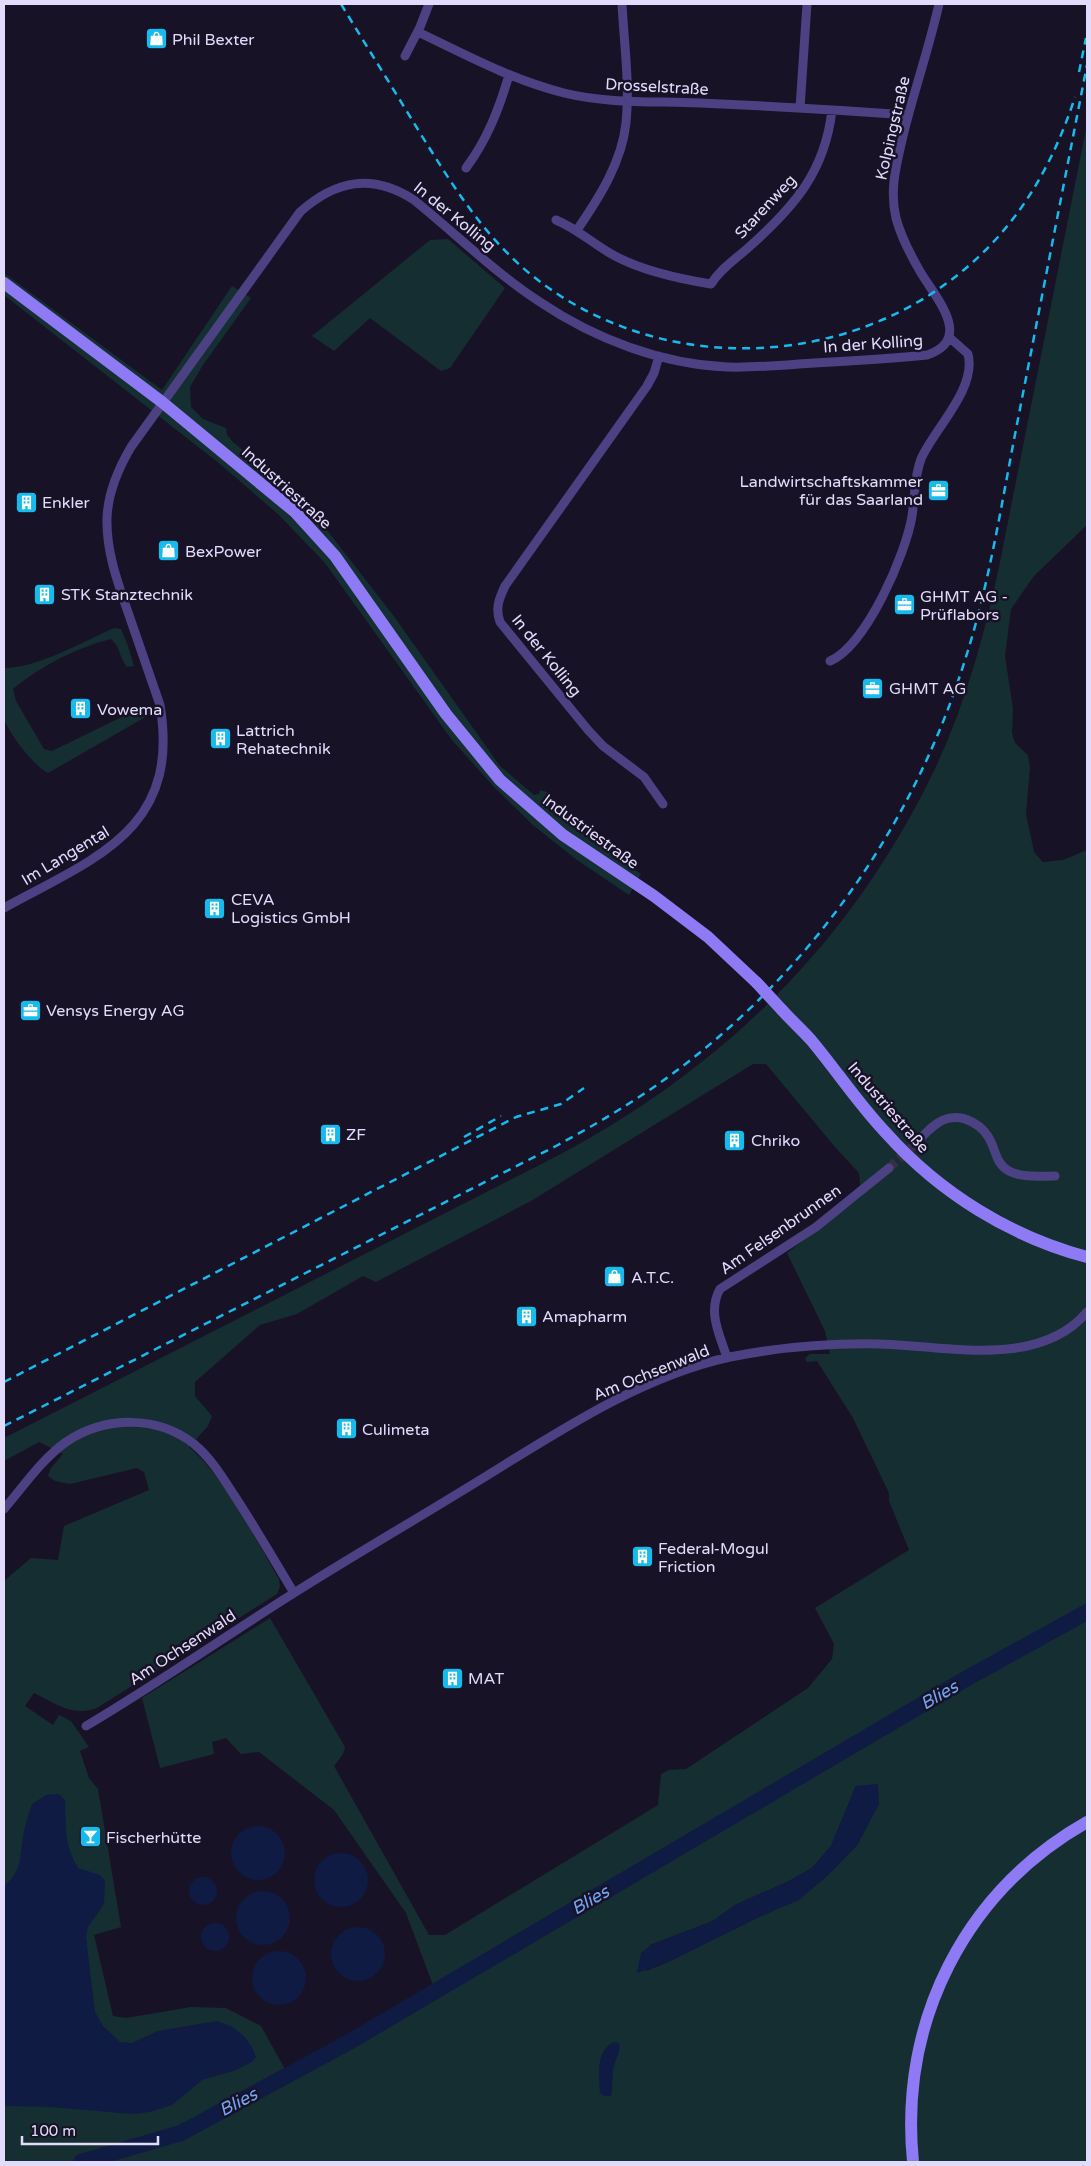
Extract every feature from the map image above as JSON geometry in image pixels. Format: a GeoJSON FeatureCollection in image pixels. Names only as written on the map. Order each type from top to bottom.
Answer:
{"type":"FeatureCollection","features":[{"type":"Feature","properties":{"kind":"street"},"geometry":{"type":"LineString","coordinates":[[405,56],[418,32],[429,4]]}},
{"type":"Feature","properties":{"kind":"street"},"geometry":{"type":"LineString","coordinates":[[556,220],[577,230],[604,189],[613,170],[626,124],[627,102],[622,4]]}},
{"type":"Feature","properties":{"kind":"street"},"geometry":{"type":"LineString","coordinates":[[800,108],[806,4]]}},
{"type":"Feature","properties":{"kind":"street","name":"Kolpingstraße"},"geometry":{"type":"LineString","coordinates":[[938,4],[908,115],[894,175],[893,190],[901,235],[921,274],[942,304],[950,329],[949,337]]}},
{"type":"Feature","properties":{"kind":"street","name":"Drosselstraße"},"geometry":{"type":"LineString","coordinates":[[418,32],[509,75],[566,93],[627,102],[800,108],[908,115]]}},
{"type":"Feature","properties":{"kind":"street"},"geometry":{"type":"LineString","coordinates":[[466,168],[475,156],[496,117],[509,75]]}},
{"type":"Feature","properties":{"kind":"street","name":"Starenweg"},"geometry":{"type":"LineString","coordinates":[[577,230],[602,249],[638,266],[711,284],[721,271],[769,228],[800,194],[820,161],[827,139],[832,110]]}},
{"type":"Feature","properties":{"kind":"street","name":"In der Kolling"},"geometry":{"type":"LineString","coordinates":[[162,402],[300,212],[326,192],[339,186],[353,183],[369,183],[398,190],[421,205],[539,302],[577,325],[628,347],[659,356],[691,363],[726,367],[766,367],[927,355],[942,349],[949,337]]}},
{"type":"Feature","properties":{"kind":"street","name":"Industriestraße"},"geometry":{"type":"LineString","coordinates":[[4,283],[162,402],[259,480],[295,512],[346,570],[446,714],[500,780],[563,835],[654,896],[708,937],[757,983],[810,1039],[887,1135],[916,1164],[966,1203],[1008,1228],[1045,1244],[1087,1257]]}},
{"type":"Feature","properties":{"kind":"street"},"geometry":{"type":"LineString","coordinates":[[830,661],[856,640],[898,565],[910,529],[920,462],[961,393],[966,381],[970,369],[968,354],[949,337]]}},
{"type":"Feature","properties":{"kind":"street","name":"In der Kolling"},"geometry":{"type":"LineString","coordinates":[[659,356],[654,373],[647,386],[505,586],[498,601],[497,613],[500,622],[588,730],[603,746],[644,777],[663,804]]}},
{"type":"Feature","properties":{"kind":"street","name":"Im Langental"},"geometry":{"type":"LineString","coordinates":[[4,908],[103,854],[132,827],[155,790],[164,748],[160,705],[115,573],[108,540],[107,517],[111,492],[118,470],[131,447],[162,402]]}},
{"type":"Feature","properties":{"kind":"street"},"geometry":{"type":"LineString","coordinates":[[916,1143],[938,1123],[947,1118],[963,1119],[976,1124],[984,1130],[1000,1164],[1009,1171],[1026,1176],[1055,1176]]}},
{"type":"Feature","properties":{"kind":"street","name":"Am Felsenbrunnen"},"geometry":{"type":"LineString","coordinates":[[727,1358],[713,1314],[715,1297],[720,1289],[816,1227],[890,1168]]}},
{"type":"Feature","properties":{"kind":"street","name":"Am Ochsenwald"},"geometry":{"type":"LineString","coordinates":[[86,1726],[294,1593],[606,1403],[678,1374],[727,1358],[793,1346],[880,1344],[960,1349],[1000,1349],[1032,1346],[1060,1336],[1087,1312]]}},
{"type":"Feature","properties":{"kind":"street"},"geometry":{"type":"LineString","coordinates":[[4,1509],[41,1466],[67,1442],[110,1424],[130,1421],[158,1426],[183,1437],[195,1445],[213,1464],[249,1518],[294,1593]]}},
{"type":"Feature","properties":{"kind":"street"},"geometry":{"type":"LineString","coordinates":[[913,2162],[910,2118],[915,2068],[924,2024],[944,1972],[967,1933],[998,1892],[1047,1847],[1087,1822]]}},
{"type":"Feature","properties":{"kind":"green space"},"geometry":{"type":"Polygon","coordinates":[[[1087,124],[1087,525],[1034,576],[1011,609],[1005,656],[1013,709],[1012,733],[1015,743],[1028,755],[1030,768],[1026,814],[1034,852],[1043,862],[1063,860],[1087,850],[1087,2162],[4,2162],[4,1581],[31,1558],[58,1560],[64,1526],[149,1490],[144,1472],[137,1468],[70,1484],[55,1481],[48,1476],[51,1468],[63,1454],[39,1442],[4,1461],[4,1438],[561,1154],[619,1120],[674,1083],[725,1043],[772,999],[816,952],[856,901],[893,846],[926,787],[950,734],[970,680],[999,567],[1087,124]],[[753,1064],[531,1201],[376,1282],[363,1276],[297,1314],[260,1325],[195,1382],[195,1396],[212,1416],[208,1426],[189,1447],[202,1459],[227,1491],[249,1527],[279,1579],[280,1587],[277,1594],[97,1708],[80,1711],[72,1710],[57,1705],[34,1693],[25,1706],[53,1725],[59,1715],[71,1721],[89,1747],[80,1751],[89,1778],[98,1789],[121,1927],[94,1935],[113,2016],[126,2018],[191,2007],[226,2008],[261,2026],[286,2071],[434,1988],[406,1913],[334,1810],[259,1752],[241,1754],[226,1738],[212,1742],[214,1754],[160,1768],[142,1698],[270,1618],[345,1747],[343,1754],[334,1766],[429,1935],[445,1935],[658,1805],[661,1774],[669,1770],[686,1769],[808,1688],[832,1659],[834,1644],[815,1608],[909,1550],[889,1501],[889,1493],[853,1418],[817,1361],[807,1362],[805,1358],[810,1354],[830,1354],[825,1331],[787,1253],[861,1197],[859,1173],[766,1064],[753,1064]],[[856,1786],[831,1846],[812,1868],[789,1881],[735,1905],[713,1921],[650,1945],[646,1971],[799,1899],[829,1874],[858,1844],[856,1786]]]}},
{"type":"Feature","properties":{"kind":"green space"},"geometry":{"type":"Polygon","coordinates":[[[448,239],[505,288],[450,368],[441,371],[370,318],[334,351],[312,336],[430,240],[448,239]]]}},
{"type":"Feature","properties":{"kind":"green space"},"geometry":{"type":"Polygon","coordinates":[[[4,273],[162,390],[232,286],[251,298],[203,365],[190,387],[191,407],[203,419],[226,428],[227,435],[233,442],[278,479],[316,516],[393,615],[500,766],[534,795],[539,794],[540,790],[547,792],[572,826],[641,874],[629,895],[577,860],[534,826],[494,787],[452,740],[325,563],[279,515],[220,464],[4,295],[4,273]]]}},
{"type":"Feature","properties":{"kind":"green space"},"geometry":{"type":"Polygon","coordinates":[[[114,628],[121,629],[134,666],[127,667],[117,645],[111,639],[84,647],[47,665],[13,689],[16,701],[44,749],[52,751],[136,710],[144,711],[149,715],[48,773],[36,764],[23,749],[11,733],[4,719],[2,701],[4,668],[31,664],[45,659],[114,628]]]}},
{"type":"Feature","properties":{"kind":"water"},"geometry":{"type":"Polygon","coordinates":[[[878,1784],[879,1804],[858,1844],[829,1874],[799,1900],[757,1918],[668,1962],[637,1973],[641,1953],[651,1945],[713,1921],[735,1905],[789,1881],[812,1868],[831,1846],[856,1786],[878,1784]]]}},
{"type":"Feature","properties":{"kind":"water"},"geometry":{"type":"Polygon","coordinates":[[[59,1794],[65,1800],[68,1843],[73,1860],[78,1868],[100,1875],[105,1881],[104,1904],[88,1927],[86,1937],[95,2012],[103,2026],[120,2042],[132,2043],[158,2031],[217,2021],[231,2026],[244,2036],[256,2057],[252,2062],[236,2070],[202,2080],[172,2105],[150,2112],[132,2114],[51,2107],[4,2106],[4,1886],[18,1868],[24,1831],[32,1804],[46,1795],[59,1794]]]}},
{"type":"Feature","properties":{"kind":"water"},"geometry":{"type":"Polygon","coordinates":[[[253,1826],[263,1826],[273,1830],[281,1838],[285,1853],[281,1868],[273,1876],[263,1880],[253,1880],[243,1876],[235,1868],[231,1858],[231,1848],[235,1838],[243,1830],[253,1826]]]}},
{"type":"Feature","properties":{"kind":"water"},"geometry":{"type":"Polygon","coordinates":[[[336,1853],[346,1853],[356,1857],[364,1865],[368,1880],[364,1895],[356,1903],[346,1907],[336,1907],[326,1903],[318,1895],[314,1885],[314,1875],[318,1865],[326,1857],[336,1853]]]}},
{"type":"Feature","properties":{"kind":"water"},"geometry":{"type":"Polygon","coordinates":[[[203,1877],[213,1881],[217,1891],[213,1901],[203,1905],[193,1901],[189,1891],[193,1881],[203,1877]]]}},
{"type":"Feature","properties":{"kind":"water"},"geometry":{"type":"Polygon","coordinates":[[[258,1891],[268,1891],[278,1895],[286,1903],[290,1918],[286,1933],[278,1941],[268,1945],[258,1945],[248,1941],[240,1933],[236,1923],[236,1913],[240,1903],[248,1895],[258,1891]]]}},
{"type":"Feature","properties":{"kind":"water"},"geometry":{"type":"Polygon","coordinates":[[[215,1923],[225,1927],[229,1937],[225,1947],[215,1951],[205,1947],[201,1937],[205,1927],[215,1923]]]}},
{"type":"Feature","properties":{"kind":"water"},"geometry":{"type":"Polygon","coordinates":[[[353,1927],[363,1927],[373,1931],[381,1939],[385,1954],[381,1969],[373,1977],[363,1981],[353,1981],[343,1977],[335,1969],[331,1959],[331,1949],[335,1939],[343,1931],[353,1927]]]}},
{"type":"Feature","properties":{"kind":"water"},"geometry":{"type":"Polygon","coordinates":[[[274,1951],[284,1951],[294,1955],[302,1963],[306,1978],[302,1993],[294,2001],[284,2005],[274,2005],[264,2001],[256,1993],[252,1983],[252,1973],[256,1963],[264,1955],[274,1951]]]}},
{"type":"Feature","properties":{"kind":"water"},"geometry":{"type":"Polygon","coordinates":[[[614,2042],[619,2043],[619,2047],[613,2071],[612,2093],[611,2096],[604,2096],[600,2093],[601,2058],[608,2046],[614,2042]]]}},
{"type":"Feature","properties":{"kind":"waterway","name":"Blies"},"geometry":{"type":"LineString","coordinates":[[81,2162],[181,2133],[349,2042],[969,1677],[1087,1612]]}},
{"type":"Feature","properties":{"kind":"tunnel"},"geometry":{"type":"LineString","coordinates":[[889,1168],[916,1143]]}},
{"type":"Feature","properties":{"kind":"railway"},"geometry":{"type":"LineString","coordinates":[[341,4],[456,189],[482,225],[512,258],[529,273],[584,309],[643,334],[706,346],[770,347],[833,337],[893,315],[948,282],[997,238],[1022,206],[1053,154],[1075,97]]}},
{"type":"Feature","properties":{"kind":"railway"},"geometry":{"type":"LineString","coordinates":[[1079,72],[1086,38]]}},
{"type":"Feature","properties":{"kind":"railway"},"geometry":{"type":"LineString","coordinates":[[4,1426],[556,1146],[630,1103],[708,1046],[757,1001],[803,952],[845,900],[882,844],[914,785],[942,724],[974,631],[995,541],[1087,65]]}},
{"type":"Feature","properties":{"kind":"railway"},"geometry":{"type":"LineString","coordinates":[[4,1382],[516,1117],[561,1104],[584,1088]]}},
{"type":"Feature","properties":{"kind":"railway"},"geometry":{"type":"LineString","coordinates":[[464,1137],[501,1116]]}},
{"type":"Feature","properties":{"kind":"place","name":"Phil Bexter"},"geometry":{"type":"Point","coordinates":[156,39]}},
{"type":"Feature","properties":{"kind":"place","name":"Landwirtschaftskammer für das Saarland"},"geometry":{"type":"Point","coordinates":[939,490]}},
{"type":"Feature","properties":{"kind":"place","name":"Enkler"},"geometry":{"type":"Point","coordinates":[26,502]}},
{"type":"Feature","properties":{"kind":"place","name":"BexPower"},"geometry":{"type":"Point","coordinates":[169,551]}},
{"type":"Feature","properties":{"kind":"place","name":"STK Stanztechnik"},"geometry":{"type":"Point","coordinates":[45,594]}},
{"type":"Feature","properties":{"kind":"place","name":"GHMT AG - Prüflabors"},"geometry":{"type":"Point","coordinates":[904,605]}},
{"type":"Feature","properties":{"kind":"place","name":"GHMT AG"},"geometry":{"type":"Point","coordinates":[873,688]}},
{"type":"Feature","properties":{"kind":"place","name":"Vowema"},"geometry":{"type":"Point","coordinates":[81,709]}},
{"type":"Feature","properties":{"kind":"place","name":"Lattrich Rehatechnik"},"geometry":{"type":"Point","coordinates":[220,739]}},
{"type":"Feature","properties":{"kind":"place","name":"CEVA Logistics GmbH"},"geometry":{"type":"Point","coordinates":[215,908]}},
{"type":"Feature","properties":{"kind":"place","name":"Vensys Energy AG"},"geometry":{"type":"Point","coordinates":[30,1010]}},
{"type":"Feature","properties":{"kind":"place","name":"ZF"},"geometry":{"type":"Point","coordinates":[330,1134]}},
{"type":"Feature","properties":{"kind":"place","name":"Chriko"},"geometry":{"type":"Point","coordinates":[735,1140]}},
{"type":"Feature","properties":{"kind":"place","name":"A.T.C."},"geometry":{"type":"Point","coordinates":[615,1277]}},
{"type":"Feature","properties":{"kind":"place","name":"Amapharm"},"geometry":{"type":"Point","coordinates":[526,1316]}},
{"type":"Feature","properties":{"kind":"place","name":"Culimeta"},"geometry":{"type":"Point","coordinates":[346,1429]}},
{"type":"Feature","properties":{"kind":"place","name":"Federal-Mogul Friction"},"geometry":{"type":"Point","coordinates":[642,1557]}},
{"type":"Feature","properties":{"kind":"place","name":"MAT"},"geometry":{"type":"Point","coordinates":[452,1678]}},
{"type":"Feature","properties":{"kind":"place","name":"Fischerhütte"},"geometry":{"type":"Point","coordinates":[90,1837]}}]}
